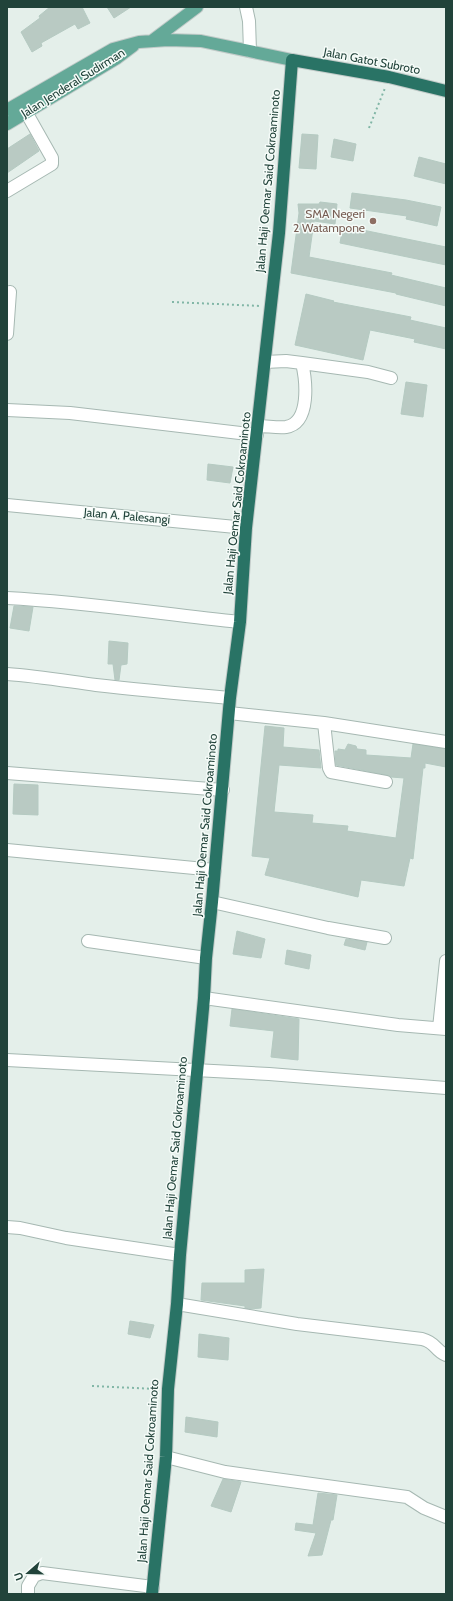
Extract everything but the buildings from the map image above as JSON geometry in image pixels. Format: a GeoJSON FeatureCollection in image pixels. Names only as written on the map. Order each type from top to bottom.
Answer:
{"type":"FeatureCollection","features":[{"type":"Feature","properties":{"kind":"highway","name":"Jalan Gatot Subroto"},"geometry":{"type":"LineString","coordinates":[[292,60],[389,77],[446,91]]}},
{"type":"Feature","properties":{"kind":"highway","name":"Jalan Haji Oemar Said Cokroaminoto"},"geometry":{"type":"LineString","coordinates":[[152,1591],[166,1457],[168,1390],[177,1304],[196,1071],[204,998],[206,958],[223,790],[230,698],[240,622],[246,528],[279,233],[292,60]]}},
{"type":"Feature","properties":{"kind":"main road"},"geometry":{"type":"LineString","coordinates":[[153,40],[197,7]]}},
{"type":"Feature","properties":{"kind":"main road"},"geometry":{"type":"LineString","coordinates":[[7,110],[113,49],[139,42],[153,40],[201,41],[292,60]]}},
{"type":"Feature","properties":{"kind":"main road","name":"Jalan Jenderal Sudirman"},"geometry":{"type":"LineString","coordinates":[[7,124],[118,58],[139,42]]}},
{"type":"Feature","properties":{"kind":"street"},"geometry":{"type":"LineString","coordinates":[[246,7],[249,21],[250,51]]}},
{"type":"Feature","properties":{"kind":"street"},"geometry":{"type":"LineString","coordinates":[[7,192],[52,164],[52,158],[26,112]]}},
{"type":"Feature","properties":{"kind":"street"},"geometry":{"type":"LineString","coordinates":[[7,334],[10,292]]}},
{"type":"Feature","properties":{"kind":"street"},"geometry":{"type":"LineString","coordinates":[[265,362],[286,361],[302,363],[368,372],[391,378]]}},
{"type":"Feature","properties":{"kind":"street"},"geometry":{"type":"LineString","coordinates":[[7,410],[70,413],[257,430],[287,427],[296,422],[304,409],[306,393],[302,363]]}},
{"type":"Feature","properties":{"kind":"street","name":"Jalan A. Palesangi"},"geometry":{"type":"LineString","coordinates":[[7,505],[246,528]]}},
{"type":"Feature","properties":{"kind":"street"},"geometry":{"type":"LineString","coordinates":[[7,598],[87,604],[240,622]]}},
{"type":"Feature","properties":{"kind":"street"},"geometry":{"type":"LineString","coordinates":[[7,674],[37,676],[94,685],[230,698]]}},
{"type":"Feature","properties":{"kind":"street"},"geometry":{"type":"LineString","coordinates":[[229,713],[324,723],[446,742]]}},
{"type":"Feature","properties":{"kind":"street"},"geometry":{"type":"LineString","coordinates":[[324,723],[329,768],[331,772],[386,782]]}},
{"type":"Feature","properties":{"kind":"street"},"geometry":{"type":"LineString","coordinates":[[7,773],[223,790]]}},
{"type":"Feature","properties":{"kind":"street"},"geometry":{"type":"LineString","coordinates":[[7,850],[86,856],[215,870]]}},
{"type":"Feature","properties":{"kind":"street"},"geometry":{"type":"LineString","coordinates":[[212,902],[328,928],[384,938]]}},
{"type":"Feature","properties":{"kind":"street"},"geometry":{"type":"LineString","coordinates":[[88,941],[206,958]]}},
{"type":"Feature","properties":{"kind":"street"},"geometry":{"type":"LineString","coordinates":[[204,998],[398,1025],[442,1029],[446,961]]}},
{"type":"Feature","properties":{"kind":"street"},"geometry":{"type":"LineString","coordinates":[[7,1060],[291,1076],[446,1088]]}},
{"type":"Feature","properties":{"kind":"street"},"geometry":{"type":"LineString","coordinates":[[7,1227],[20,1228],[66,1238],[180,1255]]}},
{"type":"Feature","properties":{"kind":"street"},"geometry":{"type":"LineString","coordinates":[[177,1304],[297,1324],[422,1339],[434,1343],[441,1353],[446,1355]]}},
{"type":"Feature","properties":{"kind":"street"},"geometry":{"type":"LineString","coordinates":[[166,1457],[225,1472],[407,1497],[424,1508],[446,1516]]}},
{"type":"Feature","properties":{"kind":"street"},"geometry":{"type":"LineString","coordinates":[[28,1594],[28,1586],[34,1576],[42,1573],[152,1591]]}},
{"type":"Feature","properties":{"kind":"path"},"geometry":{"type":"LineString","coordinates":[[369,128],[389,77]]}},
{"type":"Feature","properties":{"kind":"path"},"geometry":{"type":"LineString","coordinates":[[172,302],[272,306]]}},
{"type":"Feature","properties":{"kind":"path"},"geometry":{"type":"LineString","coordinates":[[92,1386],[168,1390]]}},
{"type":"Feature","properties":{"kind":"place","name":"SMA Negeri 2 Watampone"},"geometry":{"type":"Point","coordinates":[373,221]}}]}
